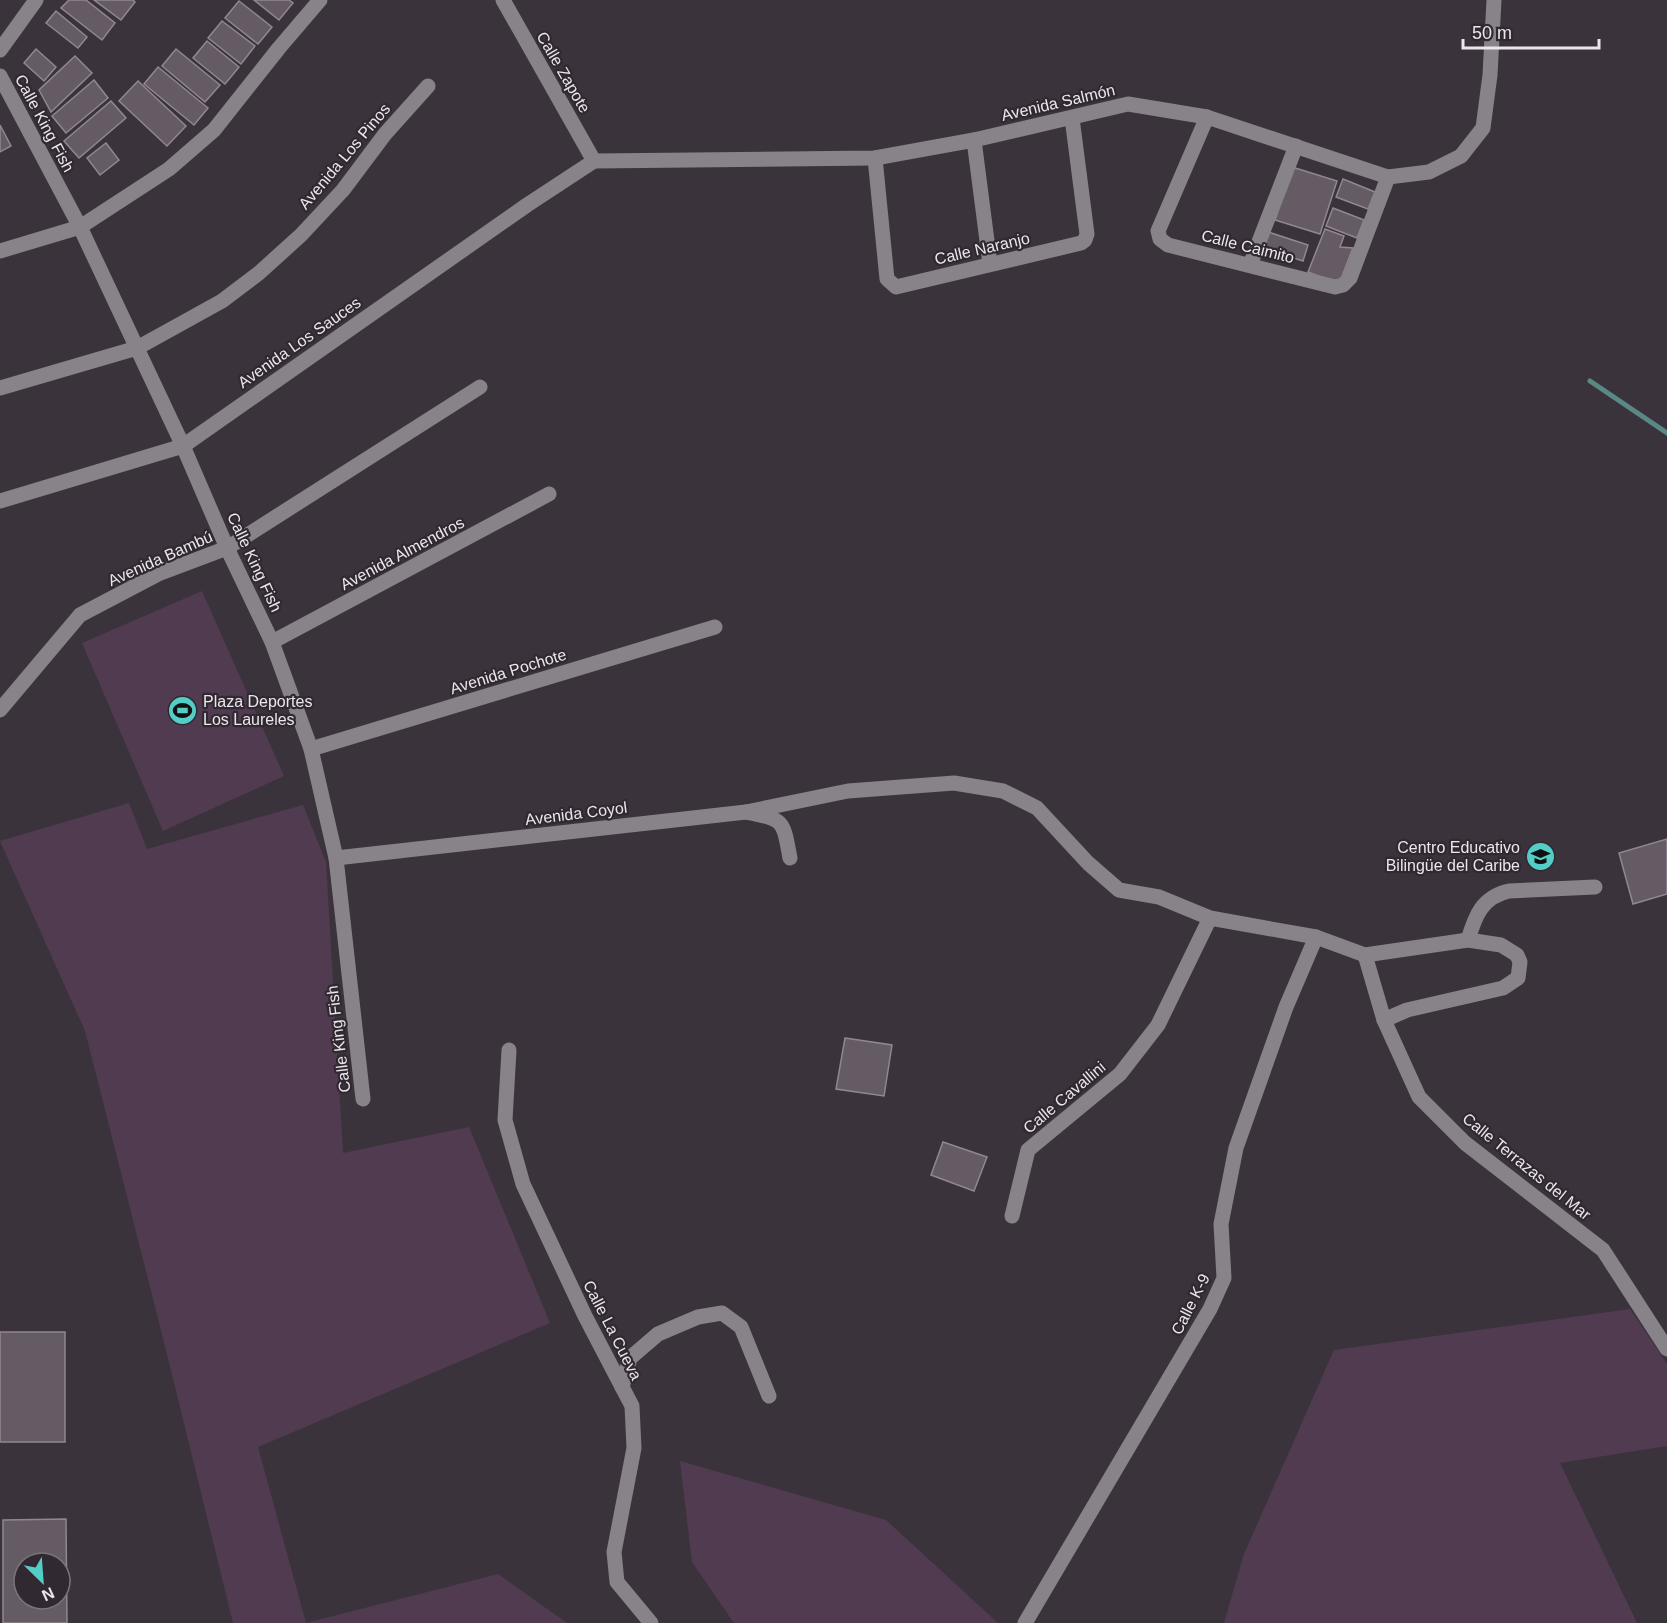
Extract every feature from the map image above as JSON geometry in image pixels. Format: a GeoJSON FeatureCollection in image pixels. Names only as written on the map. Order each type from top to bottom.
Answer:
{"type":"FeatureCollection","features":[{"type":"Feature","properties":{"kind":"street"},"geometry":{"type":"LineString","coordinates":[[0,50],[36,0]]}},
{"type":"Feature","properties":{"kind":"street"},"geometry":{"type":"LineString","coordinates":[[0,252],[80,227],[169,169],[214,130],[320,0]]}},
{"type":"Feature","properties":{"kind":"street","name":"Calle Zapote"},"geometry":{"type":"LineString","coordinates":[[503,0],[594,161]]}},
{"type":"Feature","properties":{"kind":"street","name":"Avenida Salmón"},"geometry":{"type":"LineString","coordinates":[[594,161],[875,158],[974,140],[1128,104],[1207,117],[1388,177],[1429,172],[1461,156],[1483,128],[1490,75],[1494,0]]}},
{"type":"Feature","properties":{"kind":"street","name":"Calle King Fish"},"geometry":{"type":"LineString","coordinates":[[0,76],[80,227],[183,446],[227,548],[272,642],[311,749],[336,858],[363,1099]]}},
{"type":"Feature","properties":{"kind":"street","name":"Avenida Los Pinos"},"geometry":{"type":"LineString","coordinates":[[0,388],[137,348],[222,301],[259,273],[301,235],[343,190],[385,134],[428,86]]}},
{"type":"Feature","properties":{"kind":"street","name":"Calle Caimito"},"geometry":{"type":"LineString","coordinates":[[1207,117],[1158,231],[1160,239],[1168,245],[1335,287],[1343,285],[1350,278],[1388,177]]}},
{"type":"Feature","properties":{"kind":"street","name":"Calle Naranjo"},"geometry":{"type":"LineString","coordinates":[[875,158],[887,279],[896,287],[1081,243],[1085,240],[1087,234],[1072,118]]}},
{"type":"Feature","properties":{"kind":"street"},"geometry":{"type":"LineString","coordinates":[[974,140],[990,264]]}},
{"type":"Feature","properties":{"kind":"street"},"geometry":{"type":"LineString","coordinates":[[1250,266],[1296,146]]}},
{"type":"Feature","properties":{"kind":"street","name":"Avenida Los Sauces"},"geometry":{"type":"LineString","coordinates":[[0,501],[183,446],[527,205],[594,161]]}},
{"type":"Feature","properties":{"kind":"street","name":"Avenida Bambú"},"geometry":{"type":"LineString","coordinates":[[0,710],[80,615],[158,574],[227,548],[480,387]]}},
{"type":"Feature","properties":{"kind":"street","name":"Avenida Almendros"},"geometry":{"type":"LineString","coordinates":[[272,642],[549,494]]}},
{"type":"Feature","properties":{"kind":"street","name":"Avenida Pochote"},"geometry":{"type":"LineString","coordinates":[[311,749],[715,627]]}},
{"type":"Feature","properties":{"kind":"street"},"geometry":{"type":"LineString","coordinates":[[746,812],[848,791],[883,788],[954,783],[1003,791],[1037,808],[1088,863],[1119,890],[1159,897],[1210,918],[1316,937],[1365,955],[1468,940],[1501,945],[1517,955],[1520,962],[1518,978],[1503,988],[1407,1010],[1384,1020]]}},
{"type":"Feature","properties":{"kind":"street","name":"Avenida Coyol"},"geometry":{"type":"LineString","coordinates":[[336,858],[746,812],[773,817],[784,827],[789,858]]}},
{"type":"Feature","properties":{"kind":"street"},"geometry":{"type":"LineString","coordinates":[[1468,940],[1480,908],[1497,893],[1594,887]]}},
{"type":"Feature","properties":{"kind":"street","name":"Calle Cavallini"},"geometry":{"type":"LineString","coordinates":[[1012,1216],[1028,1150],[1120,1074],[1158,1025],[1210,918]]}},
{"type":"Feature","properties":{"kind":"street","name":"Calle K-9"},"geometry":{"type":"LineString","coordinates":[[1025,1623],[1210,1309],[1224,1278],[1221,1224],[1236,1148],[1286,1007],[1316,937]]}},
{"type":"Feature","properties":{"kind":"street","name":"Calle Terrazas del Mar"},"geometry":{"type":"LineString","coordinates":[[1365,955],[1384,1020],[1419,1097],[1465,1143],[1603,1250],[1667,1349]]}},
{"type":"Feature","properties":{"kind":"street","name":"Calle La Cueva"},"geometry":{"type":"LineString","coordinates":[[509,1050],[505,1120],[523,1184],[585,1316],[632,1406],[634,1448],[614,1551],[617,1582],[651,1623]]}},
{"type":"Feature","properties":{"kind":"street"},"geometry":{"type":"LineString","coordinates":[[622,1387],[630,1358],[658,1334],[698,1317],[722,1313],[741,1327],[770,1396]]}},
{"type":"Feature","properties":{"kind":"shaded area","name":"Plaza Deportes Los Laureles"},"geometry":{"type":"Polygon","coordinates":[[[202,591],[284,776],[163,831],[82,643],[202,591]]]}},
{"type":"Feature","properties":{"kind":"shaded area"},"geometry":{"type":"Polygon","coordinates":[[[129,803],[147,849],[303,805],[326,862],[343,1153],[469,1127],[550,1323],[258,1447],[306,1623],[233,1623],[85,1031],[0,841],[129,803]]]}},
{"type":"Feature","properties":{"kind":"shaded area"},"geometry":{"type":"Polygon","coordinates":[[[1630,1309],[1667,1364],[1667,1446],[1560,1463],[1637,1623],[1224,1623],[1244,1554],[1334,1350],[1630,1309]]]}},
{"type":"Feature","properties":{"kind":"shaded area"},"geometry":{"type":"Polygon","coordinates":[[[680,1461],[886,1520],[998,1623],[734,1623],[692,1562],[680,1461]]]}},
{"type":"Feature","properties":{"kind":"shaded area"},"geometry":{"type":"Polygon","coordinates":[[[498,1574],[567,1623],[306,1623],[498,1574]]]}},
{"type":"Feature","properties":{"kind":"building"},"geometry":{"type":"Polygon","coordinates":[[[69,0],[86,0],[115,23],[102,40],[61,8],[69,0]]]}},
{"type":"Feature","properties":{"kind":"building"},"geometry":{"type":"Polygon","coordinates":[[[94,0],[133,0],[135,2],[121,20],[94,0]]]}},
{"type":"Feature","properties":{"kind":"building"},"geometry":{"type":"Polygon","coordinates":[[[254,0],[289,0],[293,3],[279,20],[254,0]]]}},
{"type":"Feature","properties":{"kind":"building"},"geometry":{"type":"Polygon","coordinates":[[[239,1],[272,27],[258,44],[225,18],[239,1]]]}},
{"type":"Feature","properties":{"kind":"building"},"geometry":{"type":"Polygon","coordinates":[[[56,11],[87,37],[78,48],[46,23],[56,11]]]}},
{"type":"Feature","properties":{"kind":"building"},"geometry":{"type":"Polygon","coordinates":[[[222,21],[255,46],[241,64],[208,38],[222,21]]]}},
{"type":"Feature","properties":{"kind":"building"},"geometry":{"type":"Polygon","coordinates":[[[207,41],[239,67],[225,84],[193,58],[207,41]]]}},
{"type":"Feature","properties":{"kind":"building"},"geometry":{"type":"Polygon","coordinates":[[[36,49],[56,67],[44,81],[24,63],[36,49]]]}},
{"type":"Feature","properties":{"kind":"building"},"geometry":{"type":"Polygon","coordinates":[[[176,49],[220,85],[205,102],[162,66],[176,49]]]}},
{"type":"Feature","properties":{"kind":"building"},"geometry":{"type":"Polygon","coordinates":[[[75,56],[92,73],[51,112],[39,90],[75,56]]]}},
{"type":"Feature","properties":{"kind":"building"},"geometry":{"type":"Polygon","coordinates":[[[158,67],[208,108],[194,125],[144,84],[158,67]]]}},
{"type":"Feature","properties":{"kind":"building"},"geometry":{"type":"Polygon","coordinates":[[[94,80],[108,98],[66,133],[52,116],[94,80]]]}},
{"type":"Feature","properties":{"kind":"building"},"geometry":{"type":"Polygon","coordinates":[[[138,81],[186,126],[167,146],[119,101],[138,81]]]}},
{"type":"Feature","properties":{"kind":"building"},"geometry":{"type":"Polygon","coordinates":[[[111,101],[126,118],[79,158],[64,141],[111,101]]]}},
{"type":"Feature","properties":{"kind":"building"},"geometry":{"type":"Polygon","coordinates":[[[0,125],[11,146],[0,152],[0,125]]]}},
{"type":"Feature","properties":{"kind":"building"},"geometry":{"type":"Polygon","coordinates":[[[106,143],[119,160],[100,175],[87,158],[106,143]]]}},
{"type":"Feature","properties":{"kind":"building"},"geometry":{"type":"Polygon","coordinates":[[[1292,167],[1337,181],[1320,234],[1275,220],[1292,167]]]}},
{"type":"Feature","properties":{"kind":"building"},"geometry":{"type":"Polygon","coordinates":[[[1343,179],[1375,192],[1368,209],[1336,197],[1343,179]]]}},
{"type":"Feature","properties":{"kind":"building"},"geometry":{"type":"Polygon","coordinates":[[[1333,208],[1364,220],[1357,238],[1326,226],[1333,208]]]}},
{"type":"Feature","properties":{"kind":"building"},"geometry":{"type":"Polygon","coordinates":[[[1325,229],[1344,236],[1340,247],[1353,248],[1339,284],[1308,272],[1325,229]]]}},
{"type":"Feature","properties":{"kind":"building"},"geometry":{"type":"Polygon","coordinates":[[[1268,232],[1308,245],[1303,261],[1263,248],[1268,232]]]}},
{"type":"Feature","properties":{"kind":"building"},"geometry":{"type":"Polygon","coordinates":[[[1667,839],[1667,894],[1633,904],[1619,853],[1667,839]]]}},
{"type":"Feature","properties":{"kind":"building"},"geometry":{"type":"Polygon","coordinates":[[[845,1038],[892,1045],[884,1096],[836,1089],[845,1038]]]}},
{"type":"Feature","properties":{"kind":"building"},"geometry":{"type":"Polygon","coordinates":[[[943,1142],[987,1157],[974,1191],[931,1175],[943,1142]]]}},
{"type":"Feature","properties":{"kind":"building"},"geometry":{"type":"Polygon","coordinates":[[[0,1332],[65,1332],[65,1442],[0,1442],[0,1332]]]}},
{"type":"Feature","properties":{"kind":"building"},"geometry":{"type":"Polygon","coordinates":[[[66,1519],[66,1551],[12,1551],[12,1611],[67,1611],[67,1623],[3,1623],[3,1520],[66,1519]]]}},
{"type":"Feature","properties":{"kind":"waterway"},"geometry":{"type":"LineString","coordinates":[[1590,381],[1667,433]]}},
{"type":"Feature","properties":{"kind":"place","name":"Plaza Deportes Los Laureles"},"geometry":{"type":"Point","coordinates":[182,710]}},
{"type":"Feature","properties":{"kind":"place","name":"Centro Educativo Bilingüe del Caribe"},"geometry":{"type":"Point","coordinates":[1541,856]}}]}
